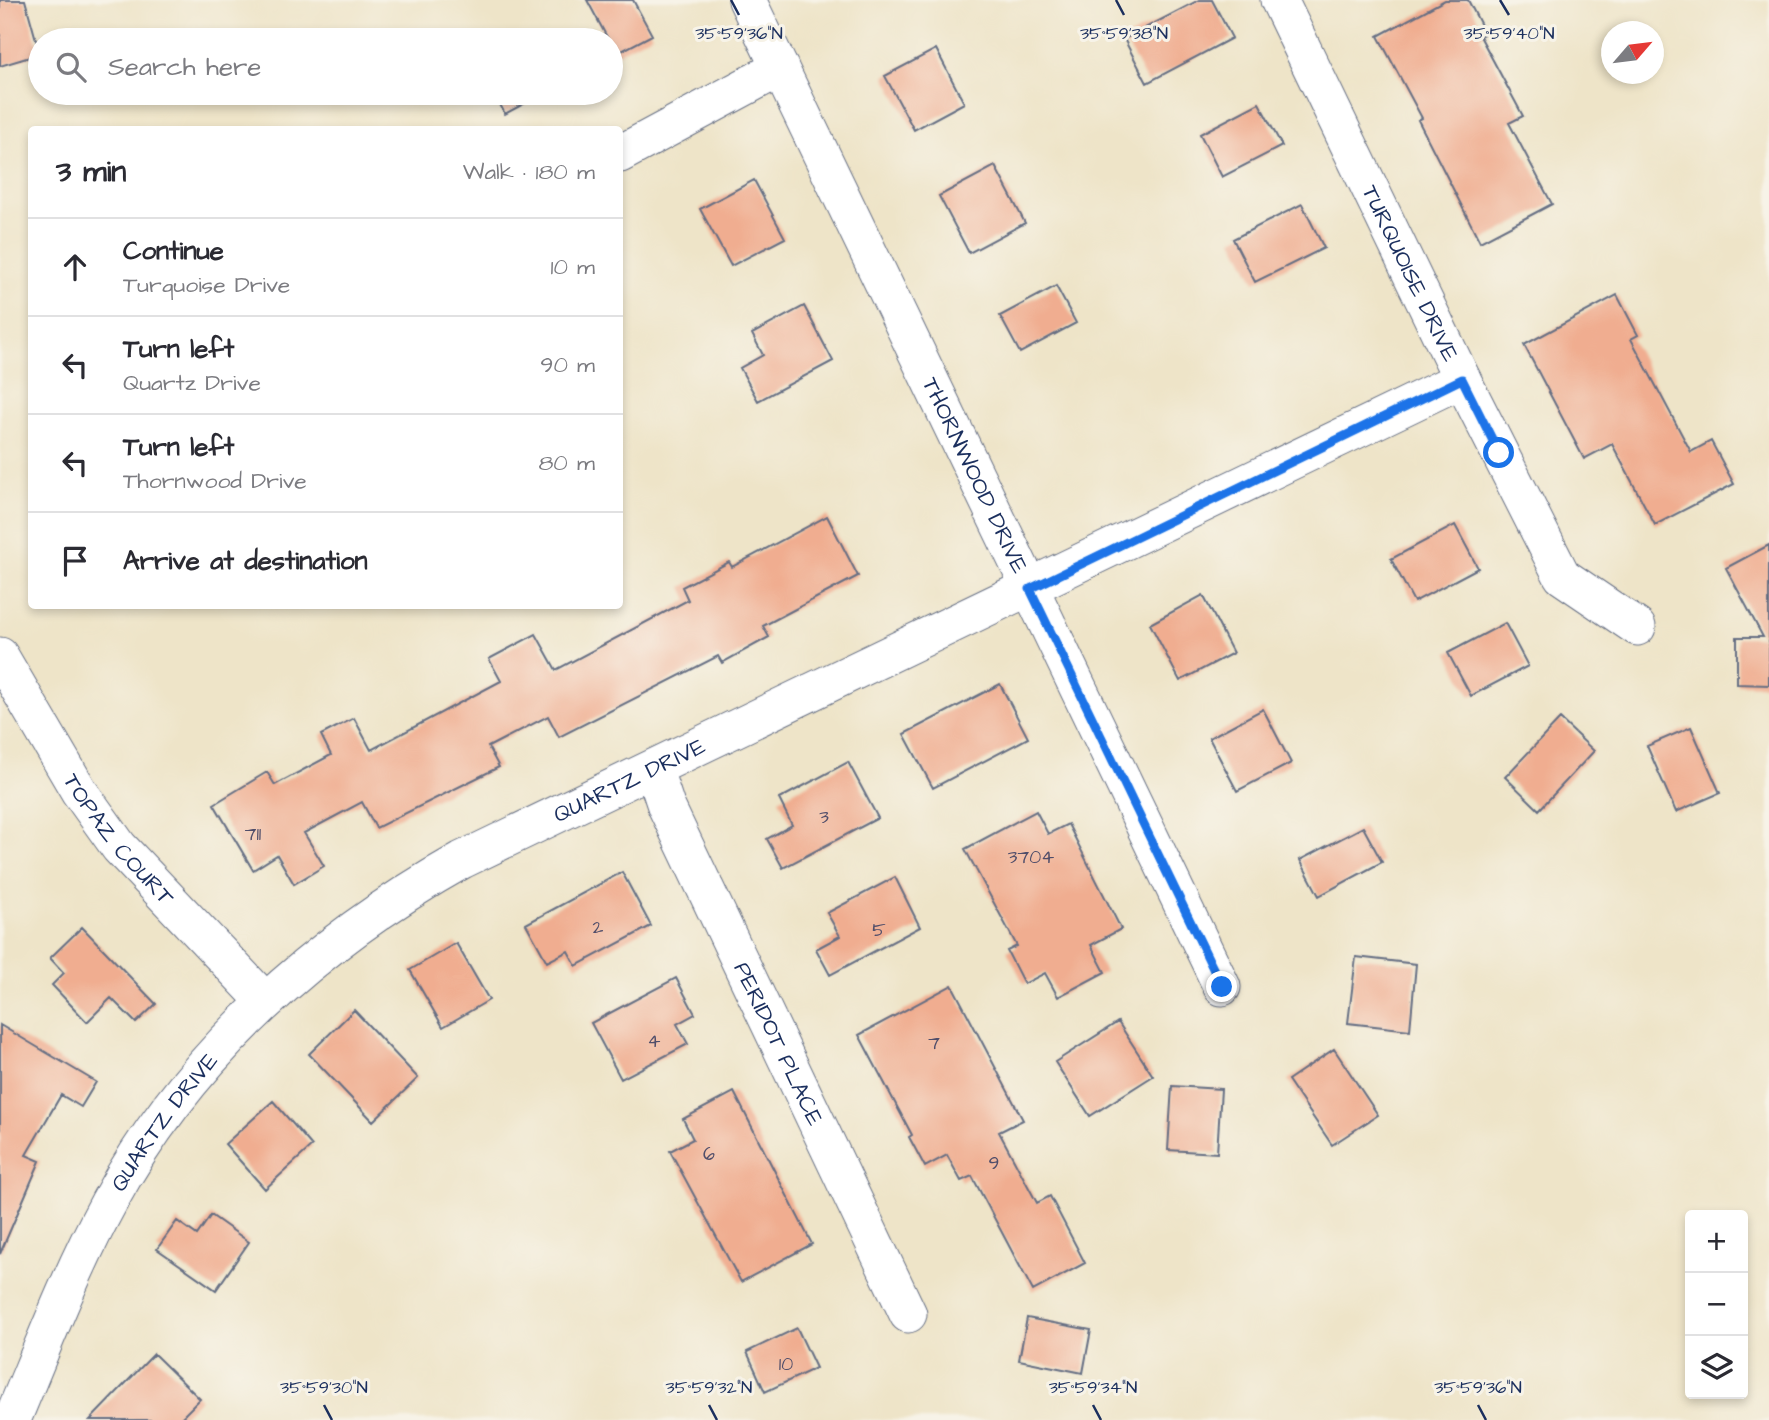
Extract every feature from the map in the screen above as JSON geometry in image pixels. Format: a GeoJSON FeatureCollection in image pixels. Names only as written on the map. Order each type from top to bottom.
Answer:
{"type":"FeatureCollection","features":[{"type":"Feature","properties":{"kind":"street","name":"THORNWOOD DRIVE"},"geometry":{"type":"LineString","coordinates":[[747,0],[1222,987]]}},
{"type":"Feature","properties":{"kind":"street","name":"TURQUOISE DRIVE"},"geometry":{"type":"LineString","coordinates":[[1279,0],[1462,379],[1562,576],[1637,627]]}},
{"type":"Feature","properties":{"kind":"street"},"geometry":{"type":"LineString","coordinates":[[623,152],[780,68]]}},
{"type":"Feature","properties":{"kind":"street","name":"QUARTZ DRIVE"},"geometry":{"type":"LineString","coordinates":[[12,1420],[83,1252],[116,1189],[173,1105],[265,1001],[325,949],[412,888],[462,860],[654,770],[1462,379]]}},
{"type":"Feature","properties":{"kind":"street","name":"TOPAZ COURT"},"geometry":{"type":"LineString","coordinates":[[0,656],[79,791],[119,847],[265,1001]]}},
{"type":"Feature","properties":{"kind":"street","name":"PERIDOT PLACE"},"geometry":{"type":"LineString","coordinates":[[654,770],[666,806],[908,1314]]}},
{"type":"Feature","properties":{"kind":"building"},"geometry":{"type":"Polygon","coordinates":[[[0,0],[25,0],[33,28],[28,28],[28,58],[0,66],[0,0]]]}},
{"type":"Feature","properties":{"kind":"building"},"geometry":{"type":"Polygon","coordinates":[[[587,0],[633,0],[652,35],[623,50],[623,28],[602,28],[587,0]]]}},
{"type":"Feature","properties":{"kind":"building"},"geometry":{"type":"Polygon","coordinates":[[[1199,0],[1212,0],[1232,38],[1147,83],[1124,39],[1199,0]]]}},
{"type":"Feature","properties":{"kind":"building"},"geometry":{"type":"Polygon","coordinates":[[[1445,0],[1468,0],[1485,33],[1480,36],[1523,116],[1509,123],[1552,204],[1480,242],[1418,120],[1422,118],[1378,36],[1445,0]]]}},
{"type":"Feature","properties":{"kind":"building"},"geometry":{"type":"Polygon","coordinates":[[[936,49],[964,103],[914,130],[885,76],[936,49]]]}},
{"type":"Feature","properties":{"kind":"building"},"geometry":{"type":"Polygon","coordinates":[[[1259,103],[1282,146],[1222,177],[1200,134],[1259,103]]]}},
{"type":"Feature","properties":{"kind":"building"},"geometry":{"type":"Polygon","coordinates":[[[500,105],[522,105],[505,114],[500,105]]]}},
{"type":"Feature","properties":{"kind":"building"},"geometry":{"type":"Polygon","coordinates":[[[995,166],[1025,223],[969,253],[939,196],[995,166]]]}},
{"type":"Feature","properties":{"kind":"building"},"geometry":{"type":"Polygon","coordinates":[[[754,180],[785,238],[731,266],[700,209],[754,180]]]}},
{"type":"Feature","properties":{"kind":"building"},"geometry":{"type":"Polygon","coordinates":[[[1302,204],[1324,248],[1255,282],[1233,239],[1302,204]]]}},
{"type":"Feature","properties":{"kind":"building"},"geometry":{"type":"Polygon","coordinates":[[[1056,286],[1076,323],[1020,353],[1000,316],[1056,286]]]}},
{"type":"Feature","properties":{"kind":"building"},"geometry":{"type":"Polygon","coordinates":[[[1617,295],[1638,335],[1631,339],[1691,452],[1711,441],[1734,484],[1655,525],[1612,444],[1584,459],[1524,345],[1617,295]]]}},
{"type":"Feature","properties":{"kind":"building"},"geometry":{"type":"Polygon","coordinates":[[[804,306],[833,361],[758,401],[740,368],[763,355],[752,334],[804,306]]]}},
{"type":"Feature","properties":{"kind":"building"},"geometry":{"type":"Polygon","coordinates":[[[827,516],[858,576],[763,626],[769,637],[722,663],[718,656],[559,737],[548,716],[488,747],[499,767],[376,828],[362,802],[304,833],[324,866],[294,884],[277,855],[253,870],[214,804],[267,772],[275,785],[331,755],[321,735],[354,718],[371,750],[501,681],[489,659],[536,634],[556,670],[688,600],[682,587],[729,562],[732,567],[827,516]]]}},
{"type":"Feature","properties":{"kind":"building"},"geometry":{"type":"Polygon","coordinates":[[[1455,525],[1478,568],[1414,602],[1391,559],[1455,525]]]}},
{"type":"Feature","properties":{"kind":"building"},"geometry":{"type":"Polygon","coordinates":[[[1769,545],[1769,685],[1737,684],[1737,637],[1763,637],[1726,568],[1769,545]]]}},
{"type":"Feature","properties":{"kind":"building"},"geometry":{"type":"Polygon","coordinates":[[[1203,595],[1233,653],[1180,681],[1150,624],[1203,595]]]}},
{"type":"Feature","properties":{"kind":"building"},"geometry":{"type":"Polygon","coordinates":[[[1505,623],[1528,666],[1471,696],[1448,653],[1505,623]]]}},
{"type":"Feature","properties":{"kind":"building"},"geometry":{"type":"Polygon","coordinates":[[[1000,684],[1028,738],[933,788],[904,734],[1000,684]]]}},
{"type":"Feature","properties":{"kind":"building"},"geometry":{"type":"Polygon","coordinates":[[[1263,709],[1291,763],[1237,791],[1209,738],[1263,709]]]}},
{"type":"Feature","properties":{"kind":"building"},"geometry":{"type":"Polygon","coordinates":[[[1560,719],[1594,751],[1539,810],[1505,777],[1560,719]]]}},
{"type":"Feature","properties":{"kind":"building"},"geometry":{"type":"Polygon","coordinates":[[[1691,727],[1720,793],[1676,812],[1647,746],[1691,727]]]}},
{"type":"Feature","properties":{"kind":"building"},"geometry":{"type":"Polygon","coordinates":[[[848,762],[878,818],[783,868],[767,839],[792,825],[779,799],[848,762]]]}},
{"type":"Feature","properties":{"kind":"building"},"geometry":{"type":"Polygon","coordinates":[[[1036,811],[1048,834],[1068,824],[1121,929],[1091,945],[1105,972],[1058,997],[1045,973],[1024,984],[1007,951],[1017,946],[965,849],[1036,811]]]}},
{"type":"Feature","properties":{"kind":"building"},"geometry":{"type":"Polygon","coordinates":[[[1363,827],[1382,862],[1319,896],[1300,860],[1363,827]]]}},
{"type":"Feature","properties":{"kind":"building"},"geometry":{"type":"Polygon","coordinates":[[[622,872],[651,926],[576,966],[568,951],[547,962],[526,924],[622,872]]]}},
{"type":"Feature","properties":{"kind":"building"},"geometry":{"type":"Polygon","coordinates":[[[895,877],[920,927],[830,975],[816,949],[840,936],[827,913],[895,877]]]}},
{"type":"Feature","properties":{"kind":"building"},"geometry":{"type":"Polygon","coordinates":[[[82,927],[156,1004],[136,1023],[111,998],[87,1022],[52,985],[64,973],[50,958],[82,927]]]}},
{"type":"Feature","properties":{"kind":"building"},"geometry":{"type":"Polygon","coordinates":[[[456,943],[489,1000],[443,1027],[410,970],[456,943]]]}},
{"type":"Feature","properties":{"kind":"building"},"geometry":{"type":"Polygon","coordinates":[[[1356,957],[1416,964],[1410,1030],[1348,1023],[1356,957]]]}},
{"type":"Feature","properties":{"kind":"building"},"geometry":{"type":"Polygon","coordinates":[[[676,978],[695,1014],[677,1024],[688,1044],[621,1079],[591,1023],[676,978]]]}},
{"type":"Feature","properties":{"kind":"building"},"geometry":{"type":"Polygon","coordinates":[[[952,985],[1023,1120],[999,1132],[1037,1203],[1050,1196],[1085,1263],[1033,1291],[972,1176],[961,1181],[947,1155],[925,1167],[909,1137],[912,1135],[859,1035],[952,985]]]}},
{"type":"Feature","properties":{"kind":"building"},"geometry":{"type":"Polygon","coordinates":[[[354,1010],[418,1078],[373,1121],[309,1054],[354,1010]]]}},
{"type":"Feature","properties":{"kind":"building"},"geometry":{"type":"Polygon","coordinates":[[[1118,1022],[1153,1076],[1090,1116],[1055,1062],[1118,1022]]]}},
{"type":"Feature","properties":{"kind":"building"},"geometry":{"type":"Polygon","coordinates":[[[0,1025],[96,1082],[81,1107],[61,1095],[26,1155],[40,1161],[0,1254],[0,1025]]]}},
{"type":"Feature","properties":{"kind":"building"},"geometry":{"type":"Polygon","coordinates":[[[1334,1049],[1378,1115],[1332,1145],[1288,1080],[1334,1049]]]}},
{"type":"Feature","properties":{"kind":"building"},"geometry":{"type":"Polygon","coordinates":[[[1172,1086],[1221,1089],[1217,1153],[1168,1150],[1172,1086]]]}},
{"type":"Feature","properties":{"kind":"building"},"geometry":{"type":"Polygon","coordinates":[[[734,1092],[812,1244],[741,1282],[670,1151],[693,1139],[683,1119],[734,1092]]]}},
{"type":"Feature","properties":{"kind":"building"},"geometry":{"type":"Polygon","coordinates":[[[273,1101],[312,1146],[265,1189],[225,1144],[273,1101]]]}},
{"type":"Feature","properties":{"kind":"building"},"geometry":{"type":"Polygon","coordinates":[[[211,1215],[249,1242],[216,1290],[157,1249],[177,1221],[197,1235],[211,1215]]]}},
{"type":"Feature","properties":{"kind":"building"},"geometry":{"type":"Polygon","coordinates":[[[1027,1318],[1091,1330],[1083,1373],[1019,1360],[1027,1318]]]}},
{"type":"Feature","properties":{"kind":"building"},"geometry":{"type":"Polygon","coordinates":[[[797,1328],[816,1368],[765,1392],[747,1352],[797,1328]]]}},
{"type":"Feature","properties":{"kind":"building"},"geometry":{"type":"Polygon","coordinates":[[[154,1354],[200,1399],[179,1420],[90,1420],[154,1354]]]}},
{"type":"Feature","properties":{"kind":"route"},"geometry":{"type":"LineString","coordinates":[[1222,987],[1030,589],[1462,379],[1499,453]]}}]}
